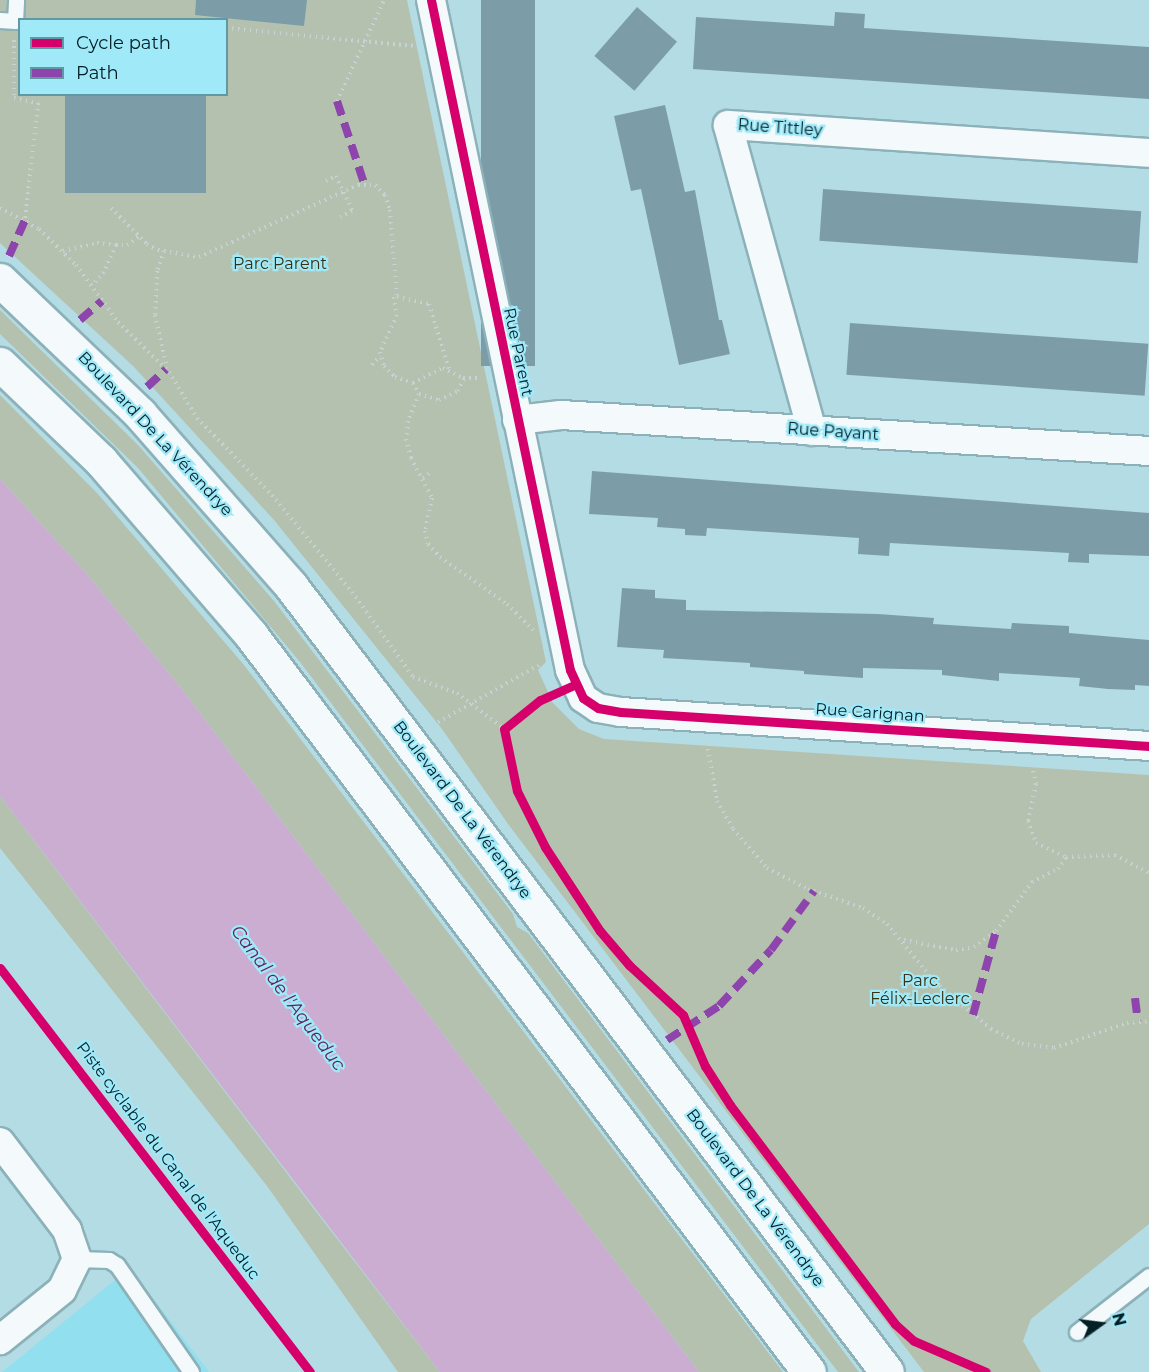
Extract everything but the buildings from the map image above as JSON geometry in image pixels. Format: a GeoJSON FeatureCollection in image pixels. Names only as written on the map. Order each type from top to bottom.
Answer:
{"type":"FeatureCollection","features":[{"type":"Feature","properties":{"kind":"main road","name":"Boulevard De La Vérendrye"},"geometry":{"type":"LineString","coordinates":[[0,280],[140,414],[291,586],[887,1372]]}},
{"type":"Feature","properties":{"kind":"main road"},"geometry":{"type":"LineString","coordinates":[[0,364],[101,461],[251,635],[809,1372]]}},
{"type":"Feature","properties":{"kind":"street","name":"Rue Parent"},"geometry":{"type":"LineString","coordinates":[[431,0],[572,679],[590,704]]}},
{"type":"Feature","properties":{"kind":"street","name":"Rue Tittley"},"geometry":{"type":"LineString","coordinates":[[812,431],[728,125],[1149,153]]}},
{"type":"Feature","properties":{"kind":"street","name":"Rue Payant"},"geometry":{"type":"LineString","coordinates":[[517,420],[561,414],[1149,451]]}},
{"type":"Feature","properties":{"kind":"street","name":"Rue Carignan"},"geometry":{"type":"LineString","coordinates":[[590,704],[708,730],[1032,752],[1149,746]]}},
{"type":"Feature","properties":{"kind":"street"},"geometry":{"type":"LineString","coordinates":[[0,1142],[67,1230],[74,1243],[77,1259],[62,1290],[0,1340]]}},
{"type":"Feature","properties":{"kind":"lane"},"geometry":{"type":"LineString","coordinates":[[7,20],[16,0]]}},
{"type":"Feature","properties":{"kind":"lane"},"geometry":{"type":"LineString","coordinates":[[77,1259],[109,1260],[117,1265],[191,1372]]}},
{"type":"Feature","properties":{"kind":"lane"},"geometry":{"type":"LineString","coordinates":[[1077,1332],[1149,1276]]}},
{"type":"Feature","properties":{"kind":"path"},"geometry":{"type":"LineString","coordinates":[[337,101],[384,0]]}},
{"type":"Feature","properties":{"kind":"path"},"geometry":{"type":"LineString","coordinates":[[7,20],[14,98],[38,103],[25,220]]}},
{"type":"Feature","properties":{"kind":"path"},"geometry":{"type":"LineString","coordinates":[[228,28],[416,46]]}},
{"type":"Feature","properties":{"kind":"path"},"geometry":{"type":"LineString","coordinates":[[326,181],[336,176],[352,211],[340,217]]}},
{"type":"Feature","properties":{"kind":"path"},"geometry":{"type":"LineString","coordinates":[[111,208],[139,237],[164,251],[199,257],[218,251],[343,191],[369,182],[385,195],[392,223],[395,324],[381,345],[381,356],[395,377],[413,383],[419,394]]}},
{"type":"Feature","properties":{"kind":"path"},"geometry":{"type":"LineString","coordinates":[[0,208],[25,220],[63,251],[118,322],[166,369],[197,418],[272,495],[352,592],[405,669],[421,682],[458,693],[507,730]]}},
{"type":"Feature","properties":{"kind":"path"},"geometry":{"type":"LineString","coordinates":[[63,251],[97,243],[127,245],[139,237]]}},
{"type":"Feature","properties":{"kind":"path"},"geometry":{"type":"LineString","coordinates":[[92,286],[104,272],[116,245]]}},
{"type":"Feature","properties":{"kind":"path"},"geometry":{"type":"LineString","coordinates":[[164,251],[158,271],[155,315],[166,369]]}},
{"type":"Feature","properties":{"kind":"path"},"geometry":{"type":"LineString","coordinates":[[395,297],[429,304],[450,369]]}},
{"type":"Feature","properties":{"kind":"path"},"geometry":{"type":"LineString","coordinates":[[372,365],[381,356]]}},
{"type":"Feature","properties":{"kind":"path"},"geometry":{"type":"LineString","coordinates":[[413,383],[436,369],[450,369],[464,378],[485,378]]}},
{"type":"Feature","properties":{"kind":"path"},"geometry":{"type":"LineString","coordinates":[[419,394],[446,399],[458,391],[464,378]]}},
{"type":"Feature","properties":{"kind":"path"},"geometry":{"type":"LineString","coordinates":[[419,394],[408,421],[406,439],[411,458],[432,498],[425,531],[432,551],[507,604],[538,638]]}},
{"type":"Feature","properties":{"kind":"path"},"geometry":{"type":"LineString","coordinates":[[423,478],[430,473]]}},
{"type":"Feature","properties":{"kind":"path"},"geometry":{"type":"LineString","coordinates":[[430,727],[543,663],[541,653]]}},
{"type":"Feature","properties":{"kind":"path"},"geometry":{"type":"LineString","coordinates":[[708,730],[717,801],[734,829],[767,868],[808,889],[863,908],[904,940],[946,993],[991,1029],[1022,1044],[1054,1048],[1127,1023],[1149,1021]]}},
{"type":"Feature","properties":{"kind":"path"},"geometry":{"type":"LineString","coordinates":[[1032,752],[1036,784],[1029,828],[1042,848],[1066,857],[1115,855],[1149,873]]}},
{"type":"Feature","properties":{"kind":"path"},"geometry":{"type":"LineString","coordinates":[[904,940],[956,950],[974,946],[996,931],[1032,882],[1058,869],[1066,857]]}},
{"type":"Feature","properties":{"kind":"shaded area"},"geometry":{"type":"Polygon","coordinates":[[[130,1268],[209,1372],[2,1372],[130,1268]]]}},
{"type":"Feature","properties":{"kind":"green space"},"geometry":{"type":"Polygon","coordinates":[[[0,0],[407,0],[546,662],[538,670],[553,703],[579,729],[604,739],[1149,775],[1149,1224],[1031,1319],[1023,1341],[1041,1372],[924,1372],[508,824],[442,729],[274,520],[134,367],[0,243],[0,0]]]}},
{"type":"Feature","properties":{"kind":"green space"},"geometry":{"type":"Polygon","coordinates":[[[0,310],[138,445],[274,601],[513,914],[517,927],[528,933],[859,1372],[838,1372],[300,662],[138,468],[0,334],[0,310]]]}},
{"type":"Feature","properties":{"kind":"green space"},"geometry":{"type":"Polygon","coordinates":[[[0,395],[98,494],[244,665],[783,1372],[699,1372],[181,688],[85,572],[0,479],[0,395]]]}},
{"type":"Feature","properties":{"kind":"green space"},"geometry":{"type":"Polygon","coordinates":[[[0,796],[440,1372],[398,1372],[267,1186],[0,848],[0,796]]]}},
{"type":"Feature","properties":{"kind":"water","name":"Canal de l'Aqueduc"},"geometry":{"type":"Polygon","coordinates":[[[0,479],[85,572],[181,688],[699,1372],[440,1372],[0,796],[0,479]]]}},
{"type":"Feature","properties":{"kind":"marked path"},"geometry":{"type":"LineString","coordinates":[[337,101],[364,183]]}},
{"type":"Feature","properties":{"kind":"marked path"},"geometry":{"type":"LineString","coordinates":[[9,256],[25,220]]}},
{"type":"Feature","properties":{"kind":"marked path"},"geometry":{"type":"LineString","coordinates":[[80,320],[102,301]]}},
{"type":"Feature","properties":{"kind":"marked path"},"geometry":{"type":"LineString","coordinates":[[147,387],[166,369]]}},
{"type":"Feature","properties":{"kind":"marked path"},"geometry":{"type":"LineString","coordinates":[[667,1040],[719,1006],[771,950],[814,891]]}},
{"type":"Feature","properties":{"kind":"marked path"},"geometry":{"type":"LineString","coordinates":[[973,1015],[996,931]]}},
{"type":"Feature","properties":{"kind":"marked path"},"geometry":{"type":"LineString","coordinates":[[1135,998],[1138,1021]]}},
{"type":"Feature","properties":{"kind":"cycle path"},"geometry":{"type":"LineString","coordinates":[[431,0],[570,670],[583,698],[598,708],[621,712],[1149,746]]}},
{"type":"Feature","properties":{"kind":"cycle path"},"geometry":{"type":"LineString","coordinates":[[574,685],[540,700],[504,729],[517,791],[545,847],[600,931],[629,965],[683,1015],[705,1066],[730,1105],[895,1324],[914,1341],[986,1372]]}},
{"type":"Feature","properties":{"kind":"cycle path","name":"Piste cyclable du Canal de l'Aqueduc"},"geometry":{"type":"LineString","coordinates":[[0,968],[310,1372]]}},
{"type":"Feature","properties":{"kind":"park label","name":"Parc Parent"},"geometry":{"type":"Point","coordinates":[280,264]}},
{"type":"Feature","properties":{"kind":"park label","name":"Parc Félix-Leclerc"},"geometry":{"type":"Point","coordinates":[920,990]}}]}
